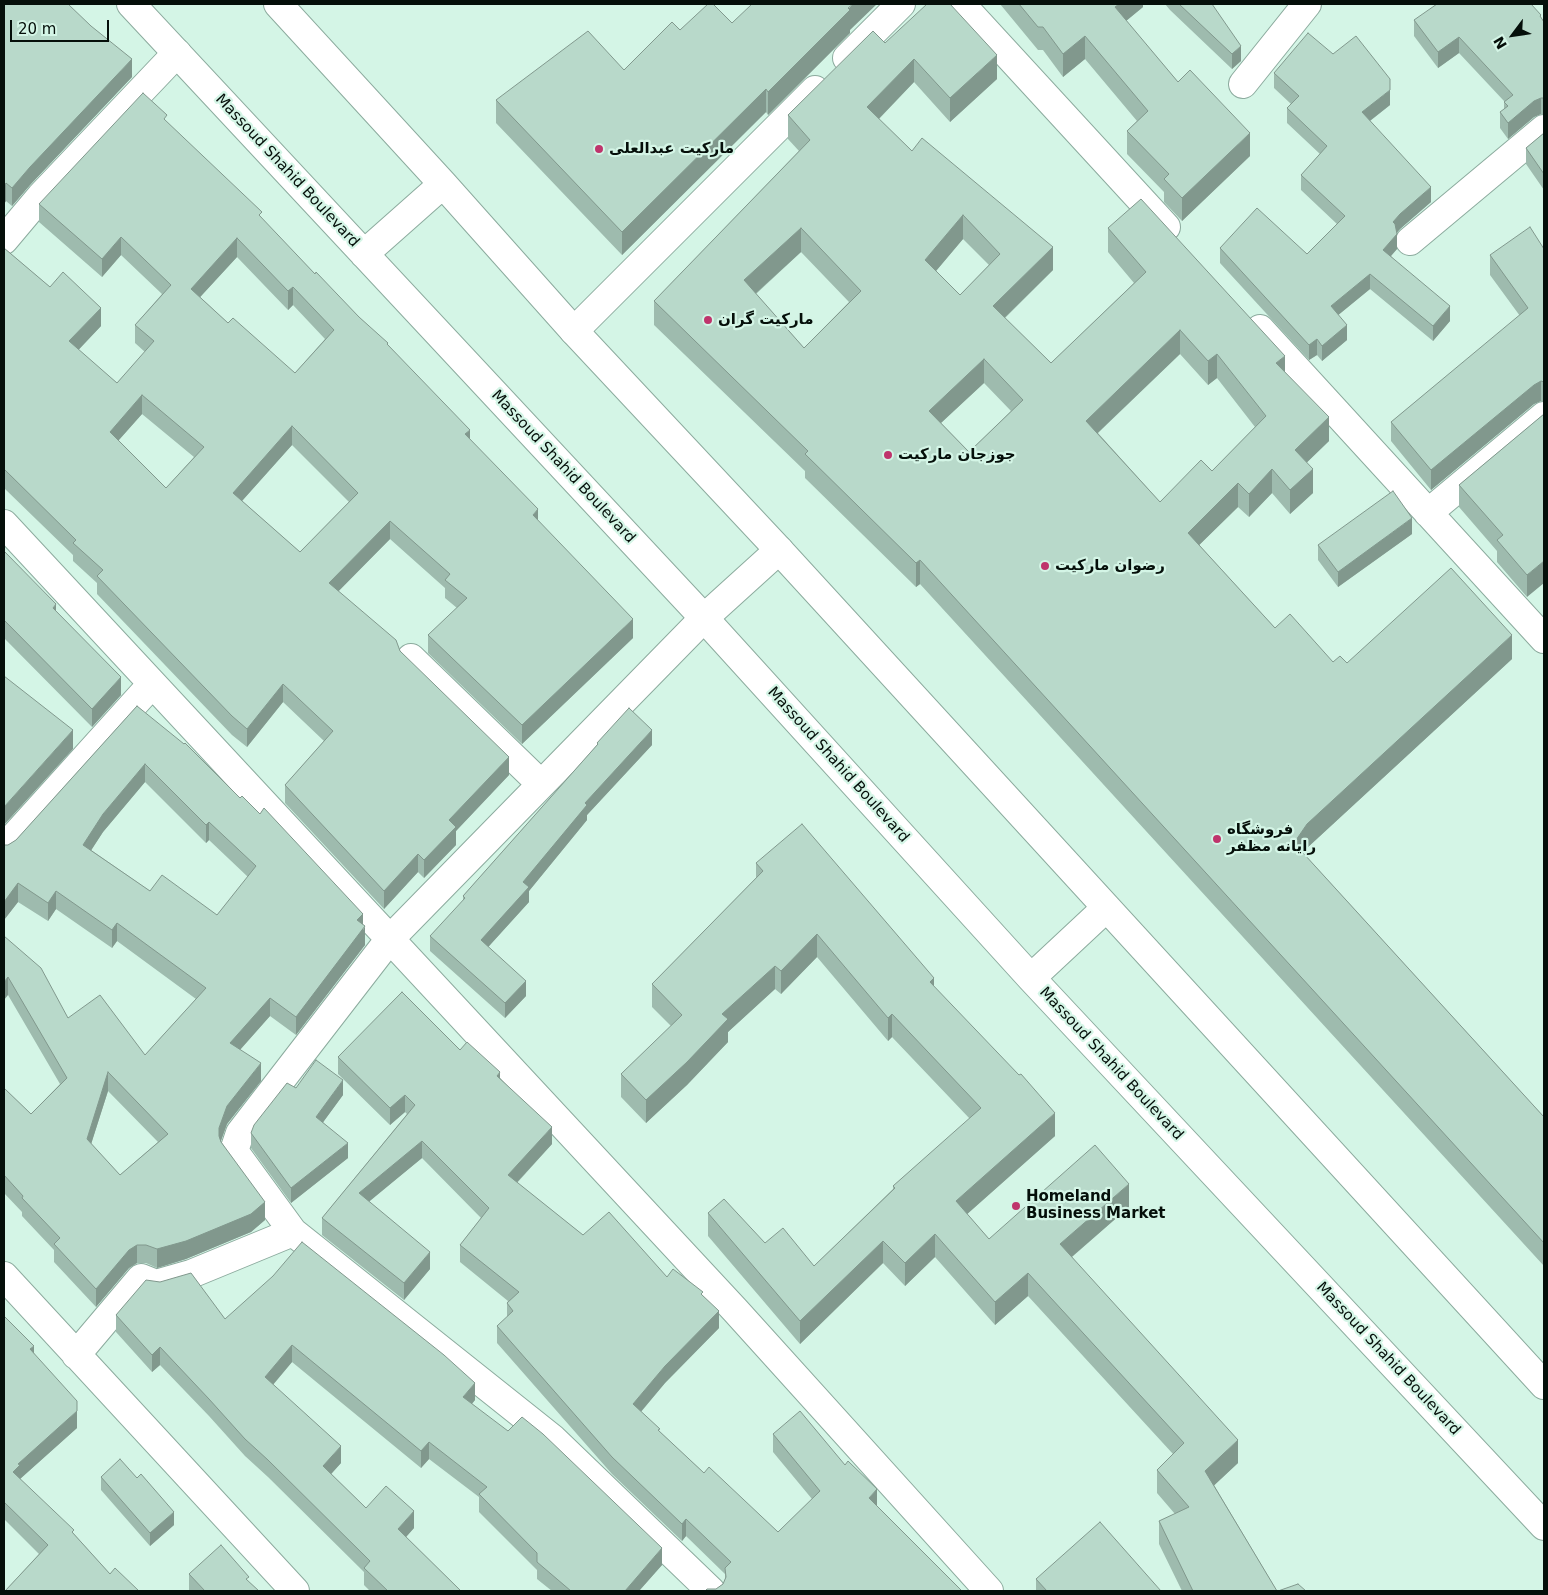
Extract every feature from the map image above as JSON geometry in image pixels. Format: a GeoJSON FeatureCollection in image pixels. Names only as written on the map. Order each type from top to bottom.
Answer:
{"type":"FeatureCollection","features":[{"type":"Feature","properties":{"kind":"street","name":"Massoud Shahid Boulevard"},"geometry":{"type":"LineString","coordinates":[[131,4],[704,618],[1031,978],[1544,1526]]}},
{"type":"Feature","properties":{"kind":"street"},"geometry":{"type":"LineString","coordinates":[[278,4],[443,184],[574,331],[779,550],[1544,1385]]}},
{"type":"Feature","properties":{"kind":"street"},"geometry":{"type":"LineString","coordinates":[[574,331],[901,4]]}},
{"type":"Feature","properties":{"kind":"street"},"geometry":{"type":"LineString","coordinates":[[961,4],[1181,244]]}},
{"type":"Feature","properties":{"kind":"street"},"geometry":{"type":"LineString","coordinates":[[1244,84],[1307,4]]}},
{"type":"Feature","properties":{"kind":"street"},"geometry":{"type":"LineString","coordinates":[[4,240],[41,196],[177,53]]}},
{"type":"Feature","properties":{"kind":"street"},"geometry":{"type":"LineString","coordinates":[[1410,241],[1544,129]]}},
{"type":"Feature","properties":{"kind":"street"},"geometry":{"type":"LineString","coordinates":[[364,254],[443,184]]}},
{"type":"Feature","properties":{"kind":"street"},"geometry":{"type":"LineString","coordinates":[[1241,309],[1544,639]]}},
{"type":"Feature","properties":{"kind":"street"},"geometry":{"type":"LineString","coordinates":[[1428,513],[1544,416]]}},
{"type":"Feature","properties":{"kind":"street"},"geometry":{"type":"LineString","coordinates":[[4,524],[735,1310],[989,1591]]}},
{"type":"Feature","properties":{"kind":"street"},"geometry":{"type":"LineString","coordinates":[[711,1591],[553,1439],[293,1232],[234,1151],[240,1133],[389,940],[704,618],[779,550]]}},
{"type":"Feature","properties":{"kind":"street"},"geometry":{"type":"LineString","coordinates":[[411,658],[542,784]]}},
{"type":"Feature","properties":{"kind":"street"},"geometry":{"type":"LineString","coordinates":[[4,848],[152,684]]}},
{"type":"Feature","properties":{"kind":"street"},"geometry":{"type":"LineString","coordinates":[[1031,978],[1106,908]]}},
{"type":"Feature","properties":{"kind":"street"},"geometry":{"type":"LineString","coordinates":[[76,1354],[141,1278],[156,1284],[191,1274],[293,1232]]}},
{"type":"Feature","properties":{"kind":"street"},"geometry":{"type":"LineString","coordinates":[[4,1276],[295,1591]]}},
{"type":"Feature","properties":{"kind":"building"},"geometry":{"type":"Polygon","coordinates":[[[4,4],[68,4],[91,26],[132,59],[12,188],[6,183],[4,186],[4,4]]]}},
{"type":"Feature","properties":{"kind":"building"},"geometry":{"type":"Polygon","coordinates":[[[708,4],[713,4],[732,23],[752,4],[853,4],[848,8],[850,10],[768,92],[766,89],[622,232],[496,100],[588,31],[624,70],[672,22],[680,30],[708,4]]]}},
{"type":"Feature","properties":{"kind":"building"},"geometry":{"type":"Polygon","coordinates":[[[927,4],[950,4],[997,55],[950,98],[914,59],[867,107],[912,151],[922,138],[1053,247],[993,306],[1051,363],[1146,272],[1108,228],[1141,199],[1285,356],[1276,363],[1329,417],[1295,450],[1313,469],[1290,490],[1272,469],[1249,494],[1238,483],[1188,533],[1275,628],[1290,614],[1333,662],[1340,656],[1347,663],[1451,568],[1512,635],[1307,824],[1294,843],[1544,1117],[1544,1243],[920,560],[916,563],[805,454],[808,451],[654,301],[810,140],[788,115],[873,31],[885,43],[927,4]],[[963,215],[925,260],[960,295],[1000,254],[963,215]],[[801,228],[744,280],[804,348],[861,291],[801,228]],[[1180,330],[1086,421],[1160,502],[1201,460],[1212,471],[1266,416],[1217,354],[1208,361],[1180,330]],[[984,359],[929,411],[969,452],[1023,400],[984,359]]]}},
{"type":"Feature","properties":{"kind":"building"},"geometry":{"type":"Polygon","coordinates":[[[1019,4],[1119,4],[1115,7],[1178,82],[1190,70],[1250,133],[1182,198],[1164,179],[1169,174],[1127,131],[1148,111],[1085,36],[1063,54],[1043,27],[1038,27],[1019,4]]]}},
{"type":"Feature","properties":{"kind":"building"},"geometry":{"type":"Polygon","coordinates":[[[1179,4],[1212,4],[1241,46],[1232,54],[1179,4]]]}},
{"type":"Feature","properties":{"kind":"building"},"geometry":{"type":"Polygon","coordinates":[[[1437,4],[1531,4],[1541,15],[1544,22],[1544,98],[1534,101],[1508,123],[1500,112],[1508,106],[1504,102],[1513,95],[1459,37],[1438,52],[1414,20],[1437,4]]]}},
{"type":"Feature","properties":{"kind":"building"},"geometry":{"type":"Polygon","coordinates":[[[1308,33],[1333,54],[1356,36],[1390,79],[1390,90],[1362,112],[1431,187],[1393,222],[1397,234],[1383,250],[1450,306],[1433,326],[1370,274],[1331,306],[1347,325],[1322,346],[1317,339],[1309,345],[1220,248],[1257,208],[1307,254],[1345,216],[1301,175],[1327,146],[1287,108],[1299,96],[1274,73],[1308,33]]]}},
{"type":"Feature","properties":{"kind":"building"},"geometry":{"type":"Polygon","coordinates":[[[143,93],[167,115],[164,119],[262,212],[259,215],[315,274],[316,272],[359,317],[388,343],[470,430],[465,434],[538,509],[533,515],[633,619],[522,725],[428,635],[467,598],[445,580],[450,574],[390,521],[329,583],[396,640],[400,651],[509,757],[449,820],[456,827],[424,860],[418,854],[384,891],[285,785],[333,731],[283,684],[247,729],[232,716],[97,576],[103,570],[73,543],[76,540],[4,469],[4,248],[50,287],[63,272],[101,308],[69,341],[117,383],[154,341],[135,325],[171,285],[121,237],[102,259],[39,204],[143,93]],[[237,238],[191,289],[228,323],[233,318],[295,373],[334,330],[293,287],[288,291],[237,238]],[[142,395],[110,432],[166,488],[204,447],[142,395]],[[292,426],[233,493],[300,552],[358,493],[292,426]]]}},
{"type":"Feature","properties":{"kind":"building"},"geometry":{"type":"Polygon","coordinates":[[[1544,133],[1544,174],[1526,148],[1544,133]]]}},
{"type":"Feature","properties":{"kind":"building"},"geometry":{"type":"Polygon","coordinates":[[[1530,227],[1544,249],[1544,382],[1541,381],[1534,385],[1431,470],[1391,422],[1528,308],[1490,255],[1530,227]]]}},
{"type":"Feature","properties":{"kind":"building"},"geometry":{"type":"Polygon","coordinates":[[[1544,414],[1544,561],[1527,575],[1497,540],[1503,535],[1459,485],[1544,414]]]}},
{"type":"Feature","properties":{"kind":"building"},"geometry":{"type":"Polygon","coordinates":[[[1393,491],[1412,518],[1338,572],[1318,545],[1393,491]]]}},
{"type":"Feature","properties":{"kind":"building"},"geometry":{"type":"Polygon","coordinates":[[[4,551],[56,604],[53,608],[121,677],[92,709],[4,620],[4,551]]]}},
{"type":"Feature","properties":{"kind":"building"},"geometry":{"type":"Polygon","coordinates":[[[4,676],[73,730],[4,807],[4,676]]]}},
{"type":"Feature","properties":{"kind":"building"},"geometry":{"type":"Polygon","coordinates":[[[137,706],[185,743],[240,798],[242,796],[260,814],[264,808],[363,914],[357,920],[365,926],[296,1017],[270,998],[230,1043],[261,1063],[227,1106],[219,1128],[219,1136],[221,1142],[265,1202],[251,1214],[186,1241],[157,1249],[146,1245],[137,1245],[129,1250],[96,1289],[54,1244],[60,1238],[22,1198],[23,1196],[4,1175],[4,1088],[31,1114],[67,1078],[8,977],[4,982],[4,936],[41,968],[68,1018],[100,995],[145,1055],[206,988],[117,923],[112,930],[56,891],[48,903],[18,883],[4,902],[4,845],[8,845],[16,840],[137,706]],[[145,764],[103,814],[83,845],[150,891],[162,875],[217,915],[256,866],[209,822],[206,825],[145,764]],[[108,1072],[87,1139],[120,1175],[168,1134],[108,1072]]]}},
{"type":"Feature","properties":{"kind":"building"},"geometry":{"type":"Polygon","coordinates":[[[629,708],[652,730],[585,803],[587,805],[523,882],[529,887],[481,940],[526,981],[505,1003],[430,936],[629,708]]]}},
{"type":"Feature","properties":{"kind":"building"},"geometry":{"type":"Polygon","coordinates":[[[802,824],[934,978],[930,982],[1019,1075],[1021,1074],[1055,1113],[956,1201],[989,1239],[1095,1145],[1129,1184],[1060,1244],[1238,1440],[1205,1471],[1277,1591],[1193,1591],[1159,1521],[1189,1507],[1157,1470],[1184,1443],[1028,1273],[995,1302],[935,1234],[905,1263],[883,1241],[800,1321],[708,1213],[724,1199],[765,1243],[783,1228],[814,1266],[895,1188],[893,1186],[981,1108],[892,1014],[888,1018],[817,934],[781,971],[775,966],[722,1014],[728,1019],[687,1062],[646,1100],[621,1074],[682,1015],[652,984],[763,871],[756,863],[802,824]]]}},
{"type":"Feature","properties":{"kind":"building"},"geometry":{"type":"Polygon","coordinates":[[[402,992],[460,1050],[467,1042],[500,1072],[497,1076],[552,1127],[508,1175],[583,1235],[609,1212],[667,1277],[673,1269],[703,1292],[701,1294],[719,1311],[665,1366],[633,1404],[704,1473],[709,1467],[778,1532],[820,1491],[773,1434],[800,1411],[845,1465],[848,1461],[877,1489],[869,1498],[962,1591],[705,1591],[707,1589],[716,1589],[723,1584],[726,1577],[725,1568],[731,1562],[686,1519],[682,1524],[612,1457],[497,1326],[513,1311],[507,1303],[519,1292],[460,1245],[489,1208],[422,1141],[359,1193],[430,1252],[404,1283],[322,1218],[415,1105],[405,1095],[390,1108],[338,1057],[402,992]]]}},
{"type":"Feature","properties":{"kind":"building"},"geometry":{"type":"Polygon","coordinates":[[[316,1060],[343,1080],[316,1117],[348,1143],[291,1188],[251,1133],[254,1125],[287,1083],[296,1088],[316,1060]]]}},
{"type":"Feature","properties":{"kind":"building"},"geometry":{"type":"Polygon","coordinates":[[[302,1242],[444,1355],[475,1383],[463,1397],[508,1431],[522,1417],[543,1434],[662,1548],[625,1591],[571,1591],[537,1562],[537,1553],[479,1494],[487,1487],[429,1442],[421,1451],[292,1345],[265,1377],[341,1446],[323,1466],[366,1508],[386,1486],[414,1511],[398,1529],[461,1591],[388,1591],[364,1568],[370,1561],[245,1439],[160,1347],[152,1355],[116,1315],[146,1280],[160,1282],[191,1273],[225,1319],[273,1276],[302,1242]]]}},
{"type":"Feature","properties":{"kind":"building"},"geometry":{"type":"Polygon","coordinates":[[[4,1316],[34,1346],[30,1349],[77,1401],[77,1411],[18,1464],[20,1465],[13,1472],[74,1530],[72,1532],[110,1574],[115,1568],[139,1591],[5,1591],[48,1545],[4,1502],[4,1316]]]}},
{"type":"Feature","properties":{"kind":"building"},"geometry":{"type":"Polygon","coordinates":[[[120,1459],[137,1478],[141,1474],[174,1512],[150,1533],[101,1477],[120,1459]]]}},
{"type":"Feature","properties":{"kind":"building"},"geometry":{"type":"Polygon","coordinates":[[[1100,1522],[1161,1591],[1047,1591],[1036,1579],[1100,1522]]]}},
{"type":"Feature","properties":{"kind":"building"},"geometry":{"type":"Polygon","coordinates":[[[221,1545],[249,1577],[246,1579],[259,1591],[205,1591],[189,1574],[221,1545]]]}},
{"type":"Feature","properties":{"kind":"building"},"geometry":{"type":"Polygon","coordinates":[[[1298,1584],[1306,1591],[1278,1591],[1298,1584]]]}},
{"type":"Feature","properties":{"kind":"place","name":"مارکیت عبدالعلی"},"geometry":{"type":"Point","coordinates":[599,149]}},
{"type":"Feature","properties":{"kind":"place","name":"مارکیت گران"},"geometry":{"type":"Point","coordinates":[708,320]}},
{"type":"Feature","properties":{"kind":"place","name":"جوزجان مارکیت"},"geometry":{"type":"Point","coordinates":[888,455]}},
{"type":"Feature","properties":{"kind":"place","name":"رضوان مارکیت"},"geometry":{"type":"Point","coordinates":[1045,566]}},
{"type":"Feature","properties":{"kind":"place","name":"فروشگاه رایانه مظفر"},"geometry":{"type":"Point","coordinates":[1217,839]}},
{"type":"Feature","properties":{"kind":"place","name":"Homeland Business Market"},"geometry":{"type":"Point","coordinates":[1016,1206]}}]}
